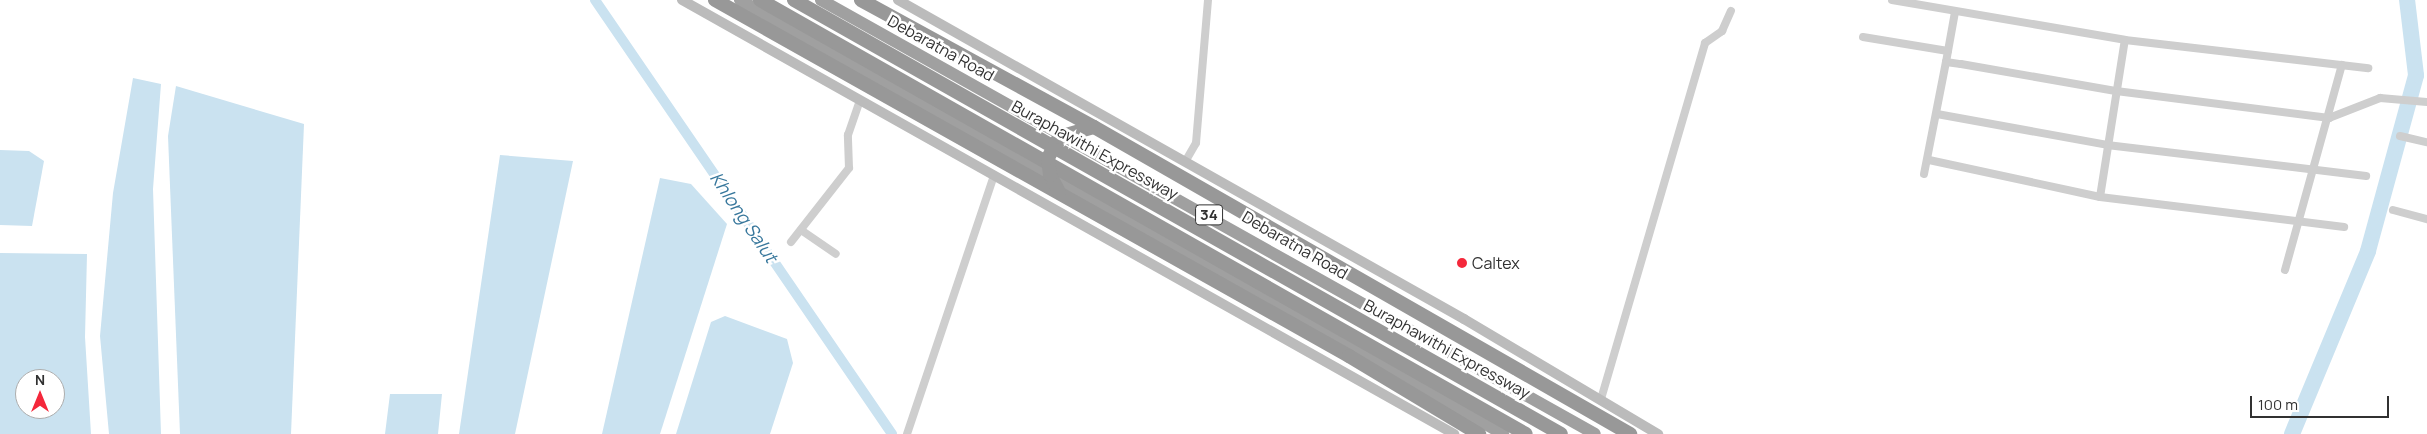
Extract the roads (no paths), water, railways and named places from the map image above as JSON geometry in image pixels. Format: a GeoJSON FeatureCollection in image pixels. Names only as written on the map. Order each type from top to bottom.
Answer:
{"type":"FeatureCollection","features":[{"type":"Feature","properties":{"kind":"highway"},"geometry":{"type":"LineString","coordinates":[[715,0],[1349,356],[1479,434]]}},
{"type":"Feature","properties":{"kind":"highway"},"geometry":{"type":"LineString","coordinates":[[740,0],[1503,434]]}},
{"type":"Feature","properties":{"kind":"highway","name":"Buraphawithi Expressway"},"geometry":{"type":"LineString","coordinates":[[760,0],[1526,434]]}},
{"type":"Feature","properties":{"kind":"highway","name":"Buraphawithi Expressway"},"geometry":{"type":"LineString","coordinates":[[794,0],[1561,434]]}},
{"type":"Feature","properties":{"kind":"highway","name":"Debaratna Road"},"geometry":{"type":"LineString","coordinates":[[821,0],[1595,434]]}},
{"type":"Feature","properties":{"kind":"highway"},"geometry":{"type":"LineString","coordinates":[[861,0],[1094,127],[1399,299],[1630,434]]}},
{"type":"Feature","properties":{"kind":"highway"},"geometry":{"type":"LineString","coordinates":[[1059,192],[1050,175],[1051,151],[1059,136],[1094,127]]}},
{"type":"Feature","properties":{"kind":"main road"},"geometry":{"type":"LineString","coordinates":[[682,0],[1454,434]]}},
{"type":"Feature","properties":{"kind":"main road","name":"Debaratna Road"},"geometry":{"type":"LineString","coordinates":[[898,0],[1601,399],[1658,434]]}},
{"type":"Feature","properties":{"kind":"street"},"geometry":{"type":"LineString","coordinates":[[1185,162],[1196,143],[1208,0]]}},
{"type":"Feature","properties":{"kind":"street"},"geometry":{"type":"LineString","coordinates":[[1892,0],[2125,40],[2368,68]]}},
{"type":"Feature","properties":{"kind":"street"},"geometry":{"type":"LineString","coordinates":[[1601,399],[1705,43],[1722,30],[1731,11]]}},
{"type":"Feature","properties":{"kind":"street"},"geometry":{"type":"LineString","coordinates":[[1924,174],[1929,160],[1956,12]]}},
{"type":"Feature","properties":{"kind":"street"},"geometry":{"type":"LineString","coordinates":[[1863,37],[1948,51]]}},
{"type":"Feature","properties":{"kind":"street"},"geometry":{"type":"LineString","coordinates":[[2100,197],[2125,40]]}},
{"type":"Feature","properties":{"kind":"street"},"geometry":{"type":"LineString","coordinates":[[1946,62],[2116,91],[2329,118],[2385,98],[2423,101]]}},
{"type":"Feature","properties":{"kind":"street"},"geometry":{"type":"LineString","coordinates":[[2285,270],[2329,118],[2342,65]]}},
{"type":"Feature","properties":{"kind":"street"},"geometry":{"type":"LineString","coordinates":[[791,242],[849,168],[848,135],[860,101]]}},
{"type":"Feature","properties":{"kind":"street"},"geometry":{"type":"LineString","coordinates":[[1937,114],[2107,145],[2366,176]]}},
{"type":"Feature","properties":{"kind":"street"},"geometry":{"type":"LineString","coordinates":[[2400,136],[2427,142]]}},
{"type":"Feature","properties":{"kind":"street"},"geometry":{"type":"LineString","coordinates":[[1929,160],[2100,197],[2344,227]]}},
{"type":"Feature","properties":{"kind":"street"},"geometry":{"type":"LineString","coordinates":[[907,434],[994,175]]}},
{"type":"Feature","properties":{"kind":"street"},"geometry":{"type":"LineString","coordinates":[[2393,210],[2427,219]]}},
{"type":"Feature","properties":{"kind":"street"},"geometry":{"type":"LineString","coordinates":[[801,230],[836,254]]}},
{"type":"Feature","properties":{"kind":"water"},"geometry":{"type":"Polygon","coordinates":[[[133,78],[161,84],[153,189],[161,434],[109,434],[100,336],[113,193],[133,78]]]}},
{"type":"Feature","properties":{"kind":"water"},"geometry":{"type":"Polygon","coordinates":[[[176,86],[304,124],[291,434],[180,434],[168,136],[176,86]]]}},
{"type":"Feature","properties":{"kind":"water"},"geometry":{"type":"Polygon","coordinates":[[[0,150],[29,151],[44,161],[32,226],[0,225],[0,150]]]}},
{"type":"Feature","properties":{"kind":"water"},"geometry":{"type":"Polygon","coordinates":[[[500,155],[573,161],[515,434],[459,434],[500,155]]]}},
{"type":"Feature","properties":{"kind":"water"},"geometry":{"type":"Polygon","coordinates":[[[660,178],[691,184],[727,224],[660,434],[602,434],[660,178]]]}},
{"type":"Feature","properties":{"kind":"water"},"geometry":{"type":"Polygon","coordinates":[[[0,253],[87,254],[85,337],[91,434],[0,434],[0,253]]]}},
{"type":"Feature","properties":{"kind":"water"},"geometry":{"type":"Polygon","coordinates":[[[725,316],[787,339],[793,363],[770,434],[676,434],[711,322],[725,316]]]}},
{"type":"Feature","properties":{"kind":"water"},"geometry":{"type":"Polygon","coordinates":[[[390,394],[442,394],[438,434],[385,434],[390,394]]]}},
{"type":"Feature","properties":{"kind":"waterway","name":"Khlong Salut"},"geometry":{"type":"LineString","coordinates":[[595,0],[892,434]]}},
{"type":"Feature","properties":{"kind":"waterway"},"geometry":{"type":"LineString","coordinates":[[2292,434],[2368,251],[2416,75],[2407,0]]}},
{"type":"Feature","properties":{"kind":"place","name":"Caltex"},"geometry":{"type":"Point","coordinates":[1462,263]}}]}
